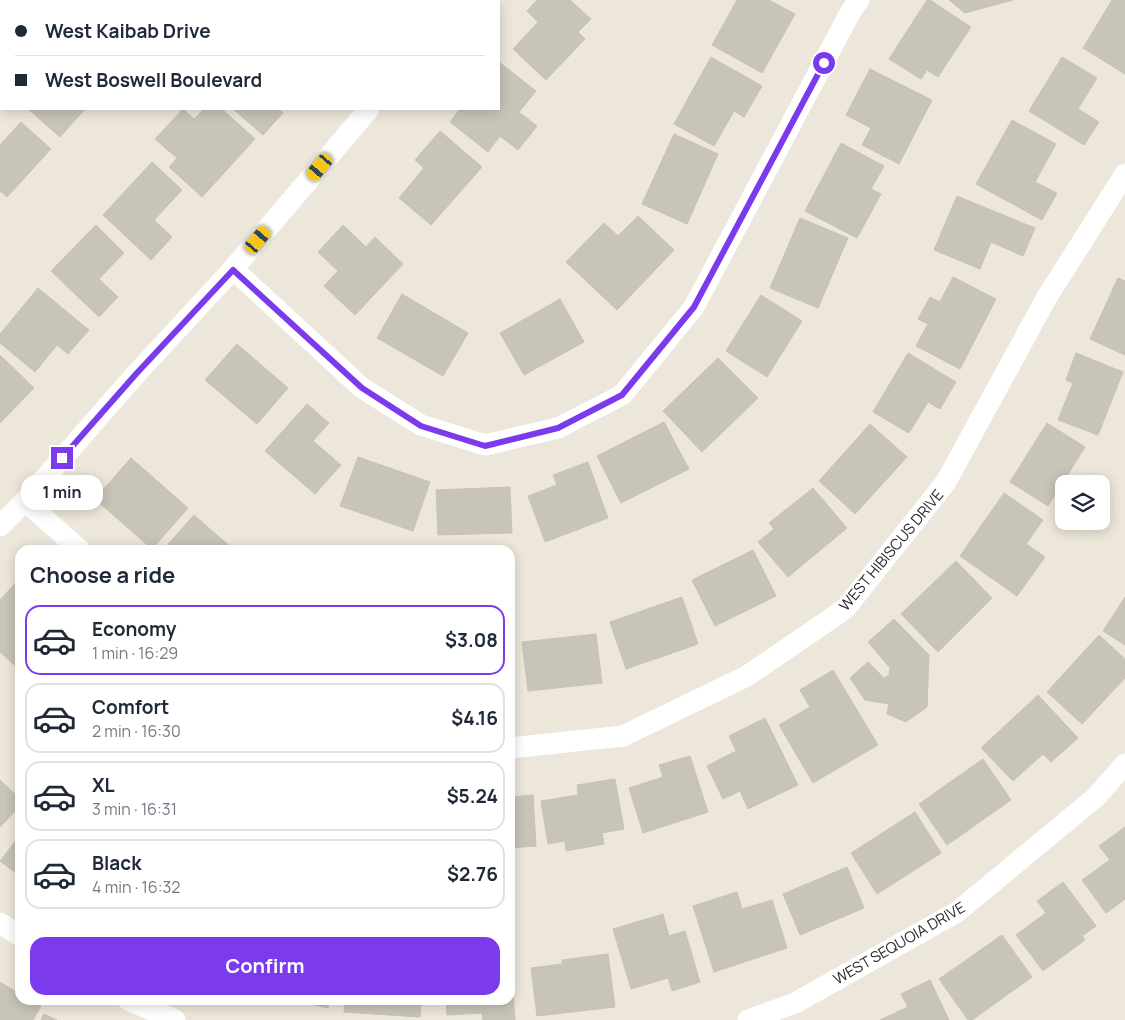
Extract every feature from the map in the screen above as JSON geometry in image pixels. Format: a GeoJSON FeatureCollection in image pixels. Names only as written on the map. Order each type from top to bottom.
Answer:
{"type":"FeatureCollection","features":[{"type":"Feature","properties":{"kind":"street"},"geometry":{"type":"LineString","coordinates":[[233,270],[362,388],[421,426],[485,446],[558,428],[622,395],[694,307],[851,11],[859,0]]}},
{"type":"Feature","properties":{"kind":"street"},"geometry":{"type":"LineString","coordinates":[[0,526],[25,501],[136,374],[233,270],[368,110]]}},
{"type":"Feature","properties":{"kind":"street","name":"WEST HIBISCUS DRIVE"},"geometry":{"type":"LineString","coordinates":[[515,747],[623,736],[747,676],[844,609],[946,482],[1047,297],[1125,174]]}},
{"type":"Feature","properties":{"kind":"street"},"geometry":{"type":"LineString","coordinates":[[25,501],[74,545]]}},
{"type":"Feature","properties":{"kind":"street","name":"WEST SEQUOIA DRIVE"},"geometry":{"type":"LineString","coordinates":[[748,1020],[795,1003],[957,912],[1096,797],[1125,764]]}},
{"type":"Feature","properties":{"kind":"street"},"geometry":{"type":"LineString","coordinates":[[0,923],[15,933]]}},
{"type":"Feature","properties":{"kind":"street"},"geometry":{"type":"LineString","coordinates":[[140,1005],[175,1020]]}},
{"type":"Feature","properties":{"kind":"building"},"geometry":{"type":"Polygon","coordinates":[[[537,0],[570,0],[591,19],[578,32],[585,39],[546,80],[513,49],[538,22],[527,11],[537,0]]]}},
{"type":"Feature","properties":{"kind":"building"},"geometry":{"type":"Polygon","coordinates":[[[737,0],[769,0],[795,14],[762,73],[712,45],[737,0]]]}},
{"type":"Feature","properties":{"kind":"building"},"geometry":{"type":"Polygon","coordinates":[[[927,0],[930,0],[971,27],[938,77],[927,70],[921,79],[889,59],[927,0]]]}},
{"type":"Feature","properties":{"kind":"building"},"geometry":{"type":"Polygon","coordinates":[[[949,0],[1013,0],[965,13],[949,0]]]}},
{"type":"Feature","properties":{"kind":"building"},"geometry":{"type":"Polygon","coordinates":[[[1112,0],[1125,0],[1125,74],[1083,48],[1112,0]]]}},
{"type":"Feature","properties":{"kind":"building"},"geometry":{"type":"Polygon","coordinates":[[[711,57],[762,86],[744,117],[734,111],[714,146],[674,124],[711,57]]]}},
{"type":"Feature","properties":{"kind":"building"},"geometry":{"type":"Polygon","coordinates":[[[1062,57],[1097,78],[1078,109],[1099,122],[1084,145],[1029,111],[1062,57]]]}},
{"type":"Feature","properties":{"kind":"building"},"geometry":{"type":"Polygon","coordinates":[[[500,63],[536,91],[519,112],[537,126],[518,150],[500,136],[488,152],[450,122],[459,110],[500,110],[500,63]]]}},
{"type":"Feature","properties":{"kind":"building"},"geometry":{"type":"Polygon","coordinates":[[[870,69],[932,100],[899,164],[862,145],[871,128],[846,115],[870,69]]]}},
{"type":"Feature","properties":{"kind":"building"},"geometry":{"type":"Polygon","coordinates":[[[29,110],[84,110],[60,137],[29,110]]]}},
{"type":"Feature","properties":{"kind":"building"},"geometry":{"type":"Polygon","coordinates":[[[182,110],[194,119],[203,110],[223,110],[255,139],[202,197],[169,167],[177,158],[155,139],[182,110]]]}},
{"type":"Feature","properties":{"kind":"building"},"geometry":{"type":"Polygon","coordinates":[[[234,110],[280,110],[283,113],[263,135],[234,110]]]}},
{"type":"Feature","properties":{"kind":"building"},"geometry":{"type":"Polygon","coordinates":[[[1012,120],[1056,144],[1035,182],[1057,193],[1042,220],[976,184],[1012,120]]]}},
{"type":"Feature","properties":{"kind":"building"},"geometry":{"type":"Polygon","coordinates":[[[21,122],[51,149],[7,197],[0,191],[0,145],[21,122]]]}},
{"type":"Feature","properties":{"kind":"building"},"geometry":{"type":"Polygon","coordinates":[[[440,131],[482,167],[431,225],[399,198],[424,168],[415,160],[440,131]]]}},
{"type":"Feature","properties":{"kind":"building"},"geometry":{"type":"Polygon","coordinates":[[[674,134],[718,154],[687,224],[642,204],[674,134]]]}},
{"type":"Feature","properties":{"kind":"building"},"geometry":{"type":"Polygon","coordinates":[[[841,143],[884,166],[871,189],[881,194],[857,238],[805,211],[841,143]]]}},
{"type":"Feature","properties":{"kind":"building"},"geometry":{"type":"Polygon","coordinates":[[[152,162],[182,190],[154,220],[172,237],[151,260],[103,215],[152,162]]]}},
{"type":"Feature","properties":{"kind":"building"},"geometry":{"type":"Polygon","coordinates":[[[957,196],[1035,228],[1023,256],[991,242],[980,269],[934,250],[957,196]]]}},
{"type":"Feature","properties":{"kind":"building"},"geometry":{"type":"Polygon","coordinates":[[[638,216],[674,250],[617,310],[566,262],[604,223],[618,236],[638,216]]]}},
{"type":"Feature","properties":{"kind":"building"},"geometry":{"type":"Polygon","coordinates":[[[800,218],[848,238],[818,308],[770,288],[800,218]]]}},
{"type":"Feature","properties":{"kind":"building"},"geometry":{"type":"Polygon","coordinates":[[[96,225],[124,253],[99,279],[118,297],[99,317],[51,271],[96,225]]]}},
{"type":"Feature","properties":{"kind":"building"},"geometry":{"type":"Polygon","coordinates":[[[343,225],[366,247],[375,237],[403,264],[355,315],[324,286],[338,271],[318,252],[343,225]]]}},
{"type":"Feature","properties":{"kind":"building"},"geometry":{"type":"Polygon","coordinates":[[[953,277],[996,299],[960,369],[916,346],[928,324],[918,319],[930,297],[940,302],[953,277]]]}},
{"type":"Feature","properties":{"kind":"building"},"geometry":{"type":"Polygon","coordinates":[[[1118,278],[1125,281],[1125,355],[1090,339],[1118,278]]]}},
{"type":"Feature","properties":{"kind":"building"},"geometry":{"type":"Polygon","coordinates":[[[38,288],[89,330],[68,354],[57,345],[35,372],[0,343],[0,334],[38,288]]]}},
{"type":"Feature","properties":{"kind":"building"},"geometry":{"type":"Polygon","coordinates":[[[402,294],[468,333],[443,376],[377,338],[402,294]]]}},
{"type":"Feature","properties":{"kind":"building"},"geometry":{"type":"Polygon","coordinates":[[[761,295],[802,321],[767,377],[726,351],[761,295]]]}},
{"type":"Feature","properties":{"kind":"building"},"geometry":{"type":"Polygon","coordinates":[[[560,299],[584,342],[524,375],[500,333],[560,299]]]}},
{"type":"Feature","properties":{"kind":"building"},"geometry":{"type":"Polygon","coordinates":[[[237,344],[288,388],[257,424],[205,380],[237,344]]]}},
{"type":"Feature","properties":{"kind":"building"},"geometry":{"type":"Polygon","coordinates":[[[908,353],[956,382],[940,409],[928,402],[909,433],[873,412],[908,353]]]}},
{"type":"Feature","properties":{"kind":"building"},"geometry":{"type":"Polygon","coordinates":[[[1076,353],[1123,372],[1098,435],[1058,420],[1073,383],[1066,380],[1076,353]]]}},
{"type":"Feature","properties":{"kind":"building"},"geometry":{"type":"Polygon","coordinates":[[[0,355],[34,388],[0,423],[0,355]]]}},
{"type":"Feature","properties":{"kind":"building"},"geometry":{"type":"Polygon","coordinates":[[[718,358],[758,398],[702,452],[663,411],[718,358]]]}},
{"type":"Feature","properties":{"kind":"building"},"geometry":{"type":"Polygon","coordinates":[[[307,404],[329,423],[313,441],[341,465],[315,494],[265,451],[307,404]]]}},
{"type":"Feature","properties":{"kind":"building"},"geometry":{"type":"Polygon","coordinates":[[[664,422],[689,469],[621,503],[597,456],[664,422]]]}},
{"type":"Feature","properties":{"kind":"building"},"geometry":{"type":"Polygon","coordinates":[[[1047,423],[1085,447],[1067,475],[1055,475],[1055,495],[1048,506],[1010,482],[1047,423]]]}},
{"type":"Feature","properties":{"kind":"building"},"geometry":{"type":"Polygon","coordinates":[[[870,424],[907,457],[855,514],[819,481],[870,424]]]}},
{"type":"Feature","properties":{"kind":"building"},"geometry":{"type":"Polygon","coordinates":[[[358,457],[430,482],[413,531],[340,506],[358,457]]]}},
{"type":"Feature","properties":{"kind":"building"},"geometry":{"type":"Polygon","coordinates":[[[131,458],[188,508],[156,545],[147,545],[95,499],[131,458]]]}},
{"type":"Feature","properties":{"kind":"building"},"geometry":{"type":"Polygon","coordinates":[[[588,462],[608,518],[545,542],[528,496],[557,485],[553,475],[588,462]]]}},
{"type":"Feature","properties":{"kind":"building"},"geometry":{"type":"Polygon","coordinates":[[[510,487],[512,533],[438,535],[436,490],[510,487]]]}},
{"type":"Feature","properties":{"kind":"building"},"geometry":{"type":"Polygon","coordinates":[[[813,488],[847,528],[788,577],[758,542],[774,529],[769,523],[813,488]]]}},
{"type":"Feature","properties":{"kind":"building"},"geometry":{"type":"Polygon","coordinates":[[[1004,493],[1043,520],[1026,544],[1045,557],[1017,596],[960,556],[1004,493]]]}},
{"type":"Feature","properties":{"kind":"building"},"geometry":{"type":"Polygon","coordinates":[[[194,515],[228,545],[167,545],[194,515]]]}},
{"type":"Feature","properties":{"kind":"building"},"geometry":{"type":"Polygon","coordinates":[[[753,550],[776,596],[715,626],[692,580],[753,550]]]}},
{"type":"Feature","properties":{"kind":"building"},"geometry":{"type":"Polygon","coordinates":[[[956,561],[992,598],[938,652],[901,614],[956,561]]]}},
{"type":"Feature","properties":{"kind":"building"},"geometry":{"type":"Polygon","coordinates":[[[15,584],[15,666],[0,652],[0,600],[15,584]]]}},
{"type":"Feature","properties":{"kind":"building"},"geometry":{"type":"Polygon","coordinates":[[[682,597],[698,644],[626,669],[610,622],[682,597]]]}},
{"type":"Feature","properties":{"kind":"building"},"geometry":{"type":"Polygon","coordinates":[[[1125,597],[1125,645],[1103,631],[1125,597]]]}},
{"type":"Feature","properties":{"kind":"building"},"geometry":{"type":"Polygon","coordinates":[[[894,619],[929,655],[927,707],[906,722],[887,714],[889,704],[865,700],[850,678],[868,662],[884,678],[889,675],[890,668],[868,642],[894,619]]]}},
{"type":"Feature","properties":{"kind":"building"},"geometry":{"type":"Polygon","coordinates":[[[596,634],[602,683],[528,691],[522,642],[596,634]]]}},
{"type":"Feature","properties":{"kind":"building"},"geometry":{"type":"Polygon","coordinates":[[[1099,635],[1125,659],[1125,678],[1082,724],[1047,692],[1099,635]]]}},
{"type":"Feature","properties":{"kind":"building"},"geometry":{"type":"Polygon","coordinates":[[[833,670],[878,745],[813,783],[779,725],[810,707],[800,690],[833,670]]]}},
{"type":"Feature","properties":{"kind":"building"},"geometry":{"type":"Polygon","coordinates":[[[1038,695],[1078,738],[1051,762],[1043,754],[1013,781],[981,748],[1038,695]]]}},
{"type":"Feature","properties":{"kind":"building"},"geometry":{"type":"Polygon","coordinates":[[[765,718],[798,785],[748,809],[740,791],[723,799],[707,766],[736,751],[729,736],[765,718]]]}},
{"type":"Feature","properties":{"kind":"building"},"geometry":{"type":"Polygon","coordinates":[[[690,756],[708,812],[643,833],[629,788],[663,777],[659,765],[690,756]]]}},
{"type":"Feature","properties":{"kind":"building"},"geometry":{"type":"Polygon","coordinates":[[[983,759],[1011,800],[947,845],[919,804],[983,759]]]}},
{"type":"Feature","properties":{"kind":"building"},"geometry":{"type":"Polygon","coordinates":[[[615,779],[624,829],[602,833],[604,844],[566,851],[565,841],[548,844],[541,801],[578,795],[577,785],[615,779]]]}},
{"type":"Feature","properties":{"kind":"building"},"geometry":{"type":"Polygon","coordinates":[[[0,780],[15,794],[15,811],[0,827],[0,780]]]}},
{"type":"Feature","properties":{"kind":"building"},"geometry":{"type":"Polygon","coordinates":[[[533,795],[536,846],[515,848],[515,797],[533,795]]]}},
{"type":"Feature","properties":{"kind":"building"},"geometry":{"type":"Polygon","coordinates":[[[915,812],[941,853],[877,894],[851,853],[915,812]]]}},
{"type":"Feature","properties":{"kind":"building"},"geometry":{"type":"Polygon","coordinates":[[[1125,827],[1125,899],[1106,913],[1082,880],[1110,860],[1099,846],[1125,827]]]}},
{"type":"Feature","properties":{"kind":"building"},"geometry":{"type":"Polygon","coordinates":[[[15,842],[15,872],[0,861],[15,842]]]}},
{"type":"Feature","properties":{"kind":"building"},"geometry":{"type":"Polygon","coordinates":[[[847,867],[864,908],[800,935],[783,894],[847,867]]]}},
{"type":"Feature","properties":{"kind":"building"},"geometry":{"type":"Polygon","coordinates":[[[1063,882],[1096,926],[1082,936],[1085,940],[1043,971],[1016,935],[1046,913],[1037,901],[1063,882]]]}},
{"type":"Feature","properties":{"kind":"building"},"geometry":{"type":"Polygon","coordinates":[[[737,892],[742,909],[772,900],[787,948],[714,972],[693,906],[737,892]]]}},
{"type":"Feature","properties":{"kind":"building"},"geometry":{"type":"Polygon","coordinates":[[[663,914],[669,936],[685,931],[700,982],[672,991],[668,978],[631,989],[613,929],[663,914]]]}},
{"type":"Feature","properties":{"kind":"building"},"geometry":{"type":"Polygon","coordinates":[[[1002,935],[1032,977],[972,1020],[968,1020],[939,979],[1002,935]]]}},
{"type":"Feature","properties":{"kind":"building"},"geometry":{"type":"Polygon","coordinates":[[[608,954],[615,1007],[537,1016],[531,968],[562,964],[562,960],[608,954]]]}},
{"type":"Feature","properties":{"kind":"building"},"geometry":{"type":"Polygon","coordinates":[[[930,980],[949,1020],[880,1020],[908,1007],[901,994],[930,980]]]}},
{"type":"Feature","properties":{"kind":"building"},"geometry":{"type":"Polygon","coordinates":[[[0,982],[15,991],[15,1005],[41,1006],[33,1020],[0,1020],[0,982]]]}},
{"type":"Feature","properties":{"kind":"building"},"geometry":{"type":"Polygon","coordinates":[[[314,1005],[329,1005],[328,1008],[314,1005]]]}},
{"type":"Feature","properties":{"kind":"building"},"geometry":{"type":"Polygon","coordinates":[[[345,1005],[421,1005],[420,1017],[344,1012],[345,1005]]]}},
{"type":"Feature","properties":{"kind":"building"},"geometry":{"type":"Polygon","coordinates":[[[446,1005],[514,1005],[515,1020],[483,1020],[482,1013],[447,1015],[446,1005]]]}},
{"type":"Feature","properties":{"kind":"building"},"geometry":{"type":"Polygon","coordinates":[[[44,1014],[57,1020],[41,1020],[44,1014]]]}},
{"type":"Feature","properties":{"kind":"route"},"geometry":{"type":"LineString","coordinates":[[62,458],[136,374],[233,270],[362,388],[421,426],[485,446],[558,428],[622,395],[694,307],[824,63]]}}]}
